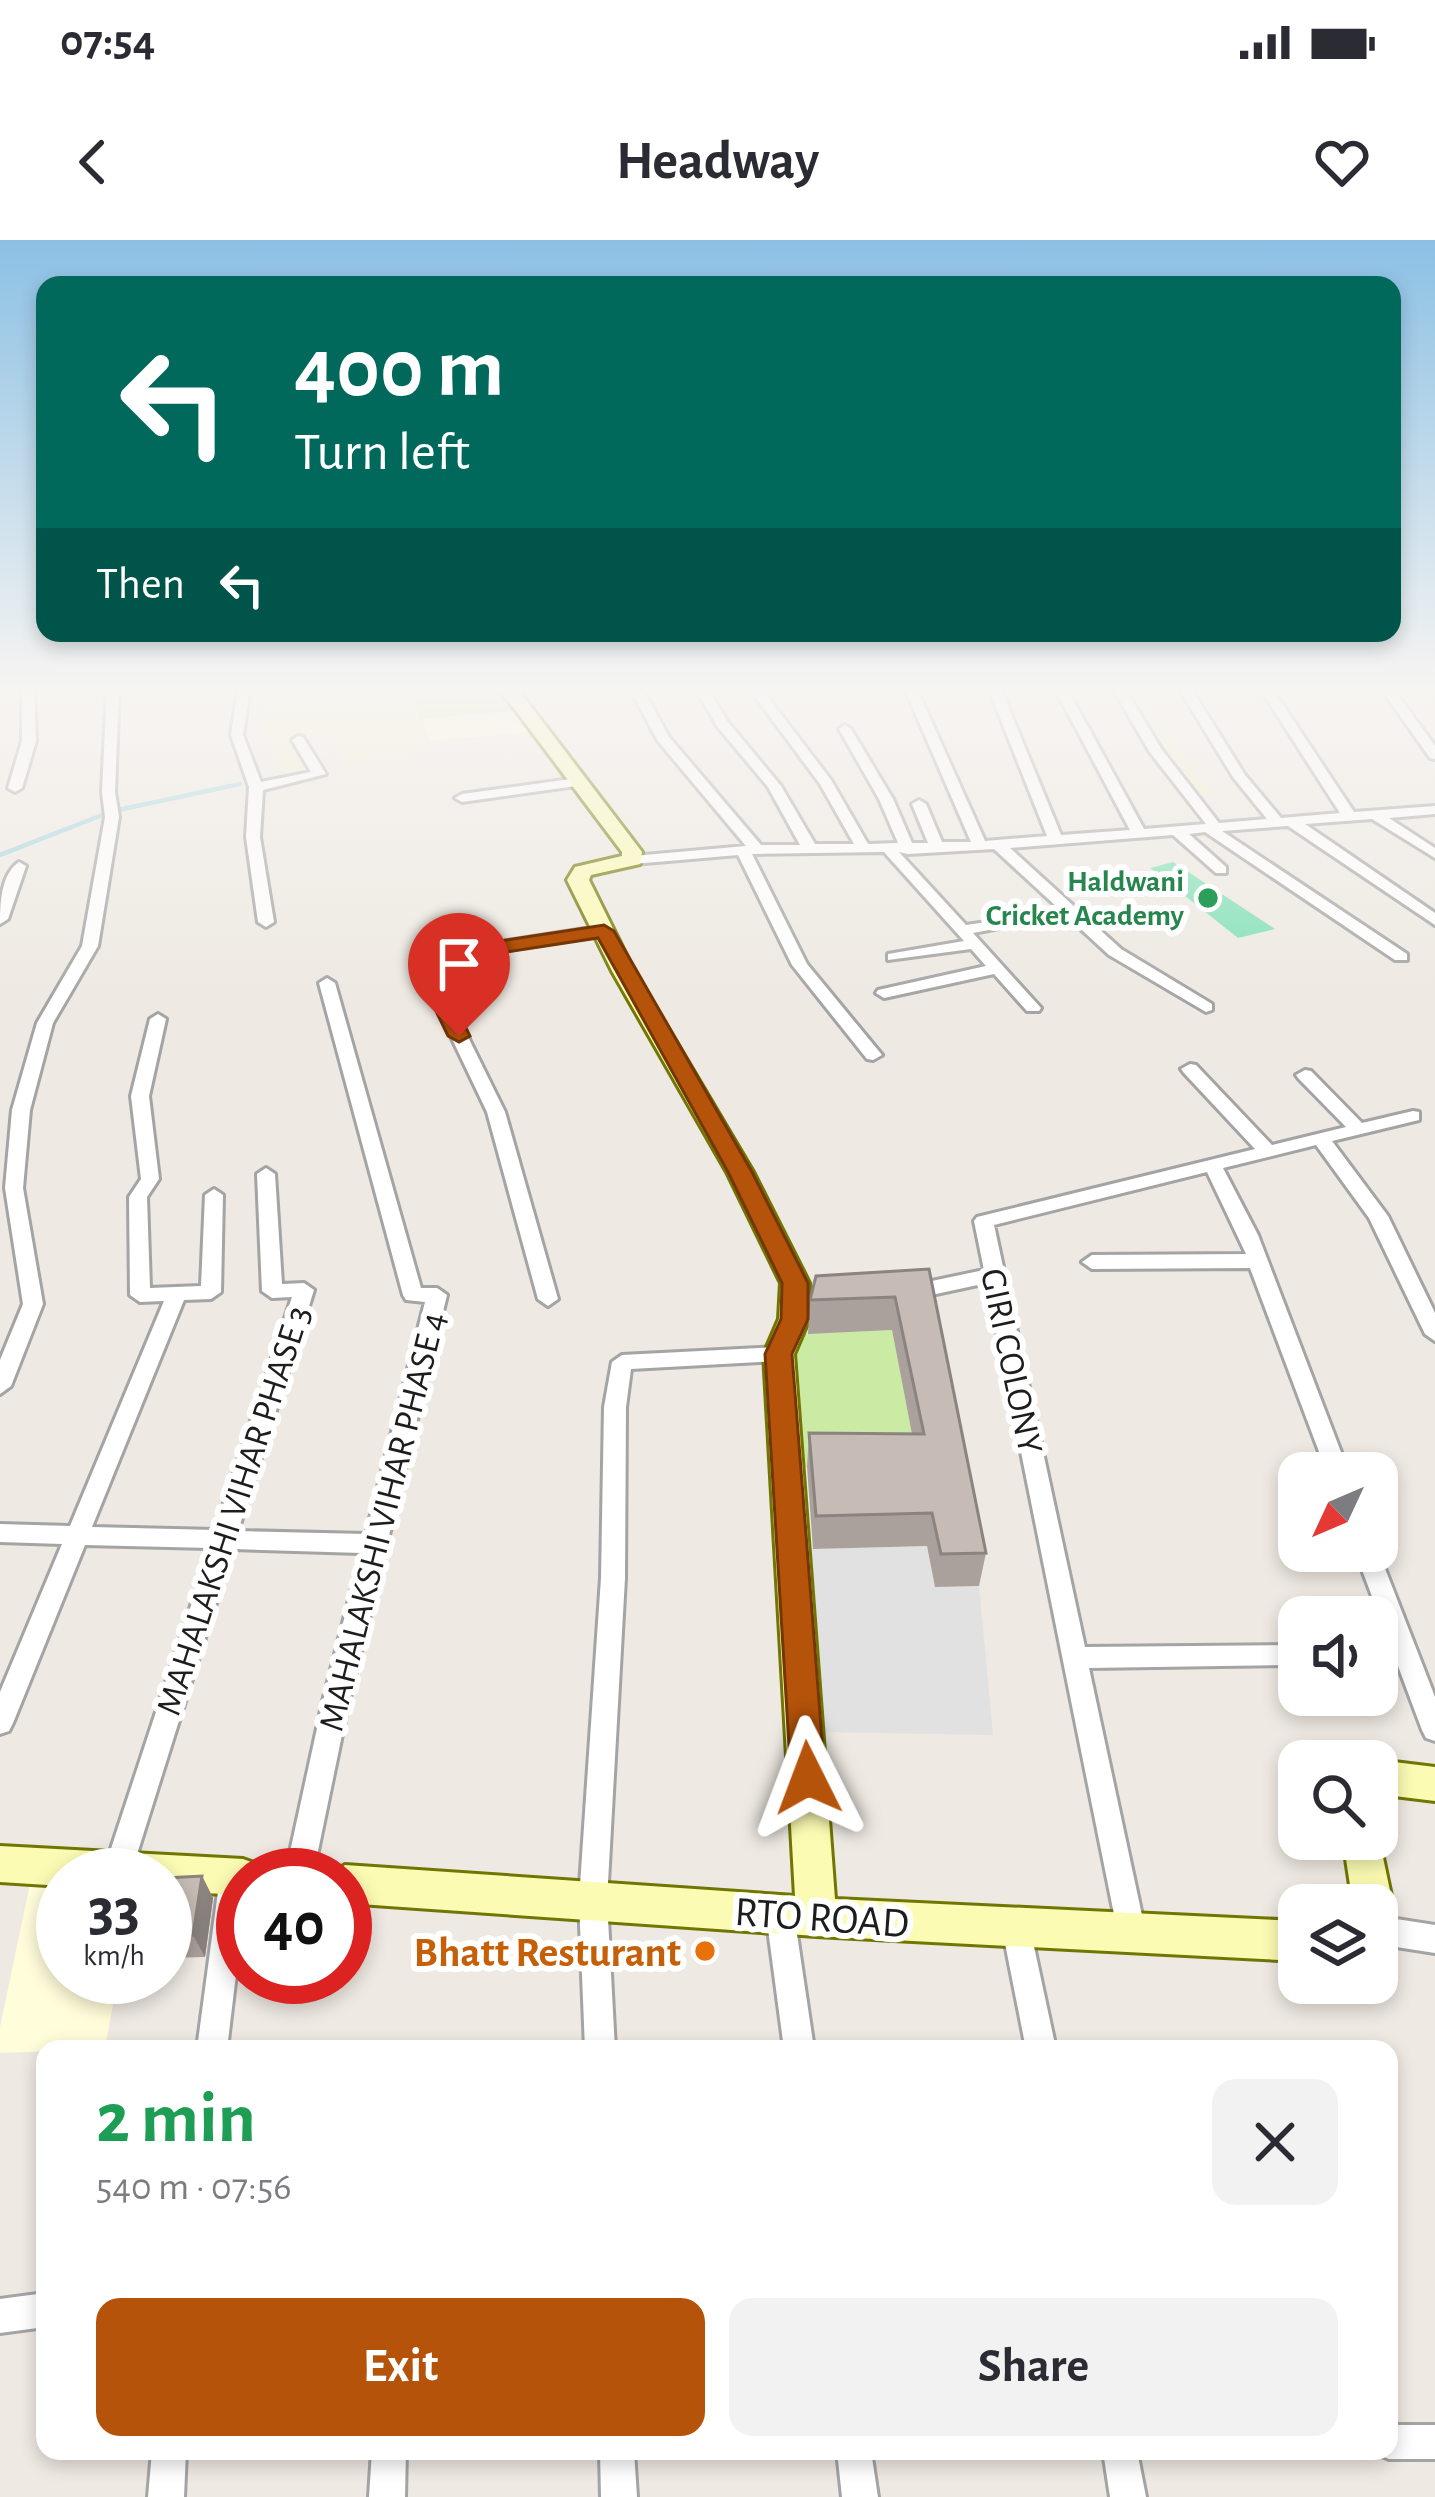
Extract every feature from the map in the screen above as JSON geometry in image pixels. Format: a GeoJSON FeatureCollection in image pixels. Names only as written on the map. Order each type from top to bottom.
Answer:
{"type":"FeatureCollection","features":[{"type":"Feature","properties":{"kind":"street"},"geometry":{"type":"LineString","coordinates":[[0,1386],[33,1304],[14,1188],[21,1110],[45,1023],[90,946],[112,817],[107,792]]}},
{"type":"Feature","properties":{"kind":"street"},"geometry":{"type":"LineString","coordinates":[[256,792],[253,838],[266,922]]}},
{"type":"Feature","properties":{"kind":"street"},"geometry":{"type":"LineString","coordinates":[[462,798],[503,792]]}},
{"type":"Feature","properties":{"kind":"street"},"geometry":{"type":"LineString","coordinates":[[586,792],[632,852],[633,860]]}},
{"type":"Feature","properties":{"kind":"street"},"geometry":{"type":"LineString","coordinates":[[705,792],[750,850],[800,965],[873,1055]]}},
{"type":"Feature","properties":{"kind":"street"},"geometry":{"type":"LineString","coordinates":[[778,792],[810,849]]}},
{"type":"Feature","properties":{"kind":"street"},"geometry":{"type":"LineString","coordinates":[[832,792],[866,850]]}},
{"type":"Feature","properties":{"kind":"street"},"geometry":{"type":"LineString","coordinates":[[882,792],[899,850],[995,969],[1033,1008]]}},
{"type":"Feature","properties":{"kind":"street"},"geometry":{"type":"LineString","coordinates":[[956,792],[980,847]]}},
{"type":"Feature","properties":{"kind":"street"},"geometry":{"type":"LineString","coordinates":[[1037,792],[1057,840]]}},
{"type":"Feature","properties":{"kind":"street"},"geometry":{"type":"LineString","coordinates":[[1117,792],[1139,833]]}},
{"type":"Feature","properties":{"kind":"street"},"geometry":{"type":"LineString","coordinates":[[1187,792],[1213,828],[1401,957]]}},
{"type":"Feature","properties":{"kind":"street"},"geometry":{"type":"LineString","coordinates":[[1255,792],[1285,823],[1435,920]]}},
{"type":"Feature","properties":{"kind":"street"},"geometry":{"type":"LineString","coordinates":[[1334,792],[1349,816]]}},
{"type":"Feature","properties":{"kind":"street"},"geometry":{"type":"LineString","coordinates":[[919,804],[938,849]]}},
{"type":"Feature","properties":{"kind":"street"},"geometry":{"type":"LineString","coordinates":[[799,2040],[778,1354],[794,1319],[795,1283],[740,1172],[577,875],[633,860],[750,850],[980,847],[1432,813]]}},
{"type":"Feature","properties":{"kind":"street"},"geometry":{"type":"LineString","coordinates":[[1374,814],[1435,854]]}},
{"type":"Feature","properties":{"kind":"street"},"geometry":{"type":"LineString","coordinates":[[1176,830],[1221,870]]}},
{"type":"Feature","properties":{"kind":"street"},"geometry":{"type":"LineString","coordinates":[[998,845],[1115,952],[1206,1007]]}},
{"type":"Feature","properties":{"kind":"street"},"geometry":{"type":"LineString","coordinates":[[0,919],[20,866]]}},
{"type":"Feature","properties":{"kind":"street"},"geometry":{"type":"LineString","coordinates":[[962,930],[1031,918]]}},
{"type":"Feature","properties":{"kind":"street"},"geometry":{"type":"LineString","coordinates":[[548,1299],[496,1112],[422,959],[604,931]]}},
{"type":"Feature","properties":{"kind":"street"},"geometry":{"type":"LineString","coordinates":[[894,957],[974,944]]}},
{"type":"Feature","properties":{"kind":"street"},"geometry":{"type":"LineString","coordinates":[[884,993],[995,969]]}},
{"type":"Feature","properties":{"kind":"street","name":"MAHALAKSHI VIHAR PHASE 4"},"geometry":{"type":"LineString","coordinates":[[305,1848],[437,1295],[413,1295],[327,983]]}},
{"type":"Feature","properties":{"kind":"street"},"geometry":{"type":"LineString","coordinates":[[158,1019],[140,1096],[150,1179],[137,1197],[140,1295],[211,1292],[214,1195]]}},
{"type":"Feature","properties":{"kind":"street"},"geometry":{"type":"LineString","coordinates":[[1190,1069],[1267,1151]]}},
{"type":"Feature","properties":{"kind":"street"},"geometry":{"type":"LineString","coordinates":[[1305,1076],[1358,1129]]}},
{"type":"Feature","properties":{"kind":"street","name":"GIRI COLONY"},"geometry":{"type":"LineString","coordinates":[[1132,1934],[984,1221],[1413,1116]]}},
{"type":"Feature","properties":{"kind":"street"},"geometry":{"type":"LineString","coordinates":[[1320,1138],[1378,1216],[1426,1294],[1435,1334]]}},
{"type":"Feature","properties":{"kind":"street"},"geometry":{"type":"LineString","coordinates":[[1212,1164],[1257,1261],[1330,1452]]}},
{"type":"Feature","properties":{"kind":"street","name":"MAHALAKSHI VIHAR PHASE 3"},"geometry":{"type":"LineString","coordinates":[[125,1848],[304,1290],[272,1292],[266,1174]]}},
{"type":"Feature","properties":{"kind":"street"},"geometry":{"type":"LineString","coordinates":[[1092,1262],[1257,1261]]}},
{"type":"Feature","properties":{"kind":"street"},"geometry":{"type":"LineString","coordinates":[[908,1294],[995,1274]]}},
{"type":"Feature","properties":{"kind":"street"},"geometry":{"type":"LineString","coordinates":[[0,1723],[176,1295]]}},
{"type":"Feature","properties":{"kind":"street"},"geometry":{"type":"LineString","coordinates":[[600,2040],[593,1900],[614,1578],[615,1407],[622,1362],[778,1354]]}},
{"type":"Feature","properties":{"kind":"street"},"geometry":{"type":"LineString","coordinates":[[0,1533],[376,1544]]}},
{"type":"Feature","properties":{"kind":"street"},"geometry":{"type":"LineString","coordinates":[[1375,1572],[1435,1730]]}},
{"type":"Feature","properties":{"kind":"street"},"geometry":{"type":"LineString","coordinates":[[1076,1658],[1278,1655]]}},
{"type":"Feature","properties":{"kind":"street"},"geometry":{"type":"LineString","coordinates":[[1398,1779],[1435,1784]]}},
{"type":"Feature","properties":{"kind":"street"},"geometry":{"type":"LineString","coordinates":[[0,1864],[36,1866]]}},
{"type":"Feature","properties":{"kind":"street","name":"RTO ROAD"},"geometry":{"type":"LineString","coordinates":[[372,1886],[798,1915],[1278,1940]]}},
{"type":"Feature","properties":{"kind":"street"},"geometry":{"type":"LineString","coordinates":[[1016,1928],[1039,2040]]}},
{"type":"Feature","properties":{"kind":"street"},"geometry":{"type":"LineString","coordinates":[[1398,1933],[1435,1939]]}},
{"type":"Feature","properties":{"kind":"street"},"geometry":{"type":"LineString","coordinates":[[213,2040],[219,2004]]}},
{"type":"Feature","properties":{"kind":"street"},"geometry":{"type":"LineString","coordinates":[[0,2316],[36,2311]]}},
{"type":"Feature","properties":{"kind":"street"},"geometry":{"type":"LineString","coordinates":[[1398,2442],[1435,2442]]}},
{"type":"Feature","properties":{"kind":"street"},"geometry":{"type":"LineString","coordinates":[[166,2497],[169,2460]]}},
{"type":"Feature","properties":{"kind":"street"},"geometry":{"type":"LineString","coordinates":[[387,2497],[388,2460]]}},
{"type":"Feature","properties":{"kind":"street"},"geometry":{"type":"LineString","coordinates":[[617,2460],[619,2497]]}},
{"type":"Feature","properties":{"kind":"street"},"geometry":{"type":"LineString","coordinates":[[855,2460],[860,2497]]}},
{"type":"Feature","properties":{"kind":"street"},"geometry":{"type":"LineString","coordinates":[[1122,2460],[1128,2497]]}},
{"type":"Feature","properties":{"kind":"shaded area"},"geometry":{"type":"Polygon","coordinates":[[[927,1546],[935,1587],[979,1586],[993,1735],[821,1732],[810,1549],[927,1546]]]}},
{"type":"Feature","properties":{"kind":"shaded area"},"geometry":{"type":"Polygon","coordinates":[[[31,1879],[36,1879],[36,2004],[113,2004],[107,2040],[36,2040],[36,2052],[0,2053],[0,2027],[31,1879]]]}},
{"type":"Feature","properties":{"kind":"green space","name":"Haldwani Cricket Academy"},"geometry":{"type":"Polygon","coordinates":[[[1173,862],[1275,929],[1238,938],[1150,868],[1173,862]]]}},
{"type":"Feature","properties":{"kind":"green space"},"geometry":{"type":"Polygon","coordinates":[[[892,1330],[919,1468],[805,1467],[795,1352],[801,1334],[892,1330]]]}},
{"type":"Feature","properties":{"kind":"building"},"geometry":{"type":"Polygon","coordinates":[[[929,1269],[986,1553],[941,1554],[932,1513],[816,1516],[809,1433],[924,1434],[895,1297],[810,1300],[816,1276],[929,1269]]]}},
{"type":"Feature","properties":{"kind":"building"},"geometry":{"type":"Polygon","coordinates":[[[202,1876],[192,1935],[192,1877],[202,1876]]]}},
{"type":"Feature","properties":{"kind":"waterway"},"geometry":{"type":"LineString","coordinates":[[118,810],[201,792]]}},
{"type":"Feature","properties":{"kind":"waterway"},"geometry":{"type":"LineString","coordinates":[[0,855],[105,814]]}},
{"type":"Feature","properties":{"kind":"place","name":"Haldwani Cricket Academy"},"geometry":{"type":"Point","coordinates":[1208,898]}},
{"type":"Feature","properties":{"kind":"place","name":"Bhatt Resturant"},"geometry":{"type":"Point","coordinates":[705,1951]}},
{"type":"Feature","properties":{"kind":"route"},"geometry":{"type":"LineString","coordinates":[[459,1036],[422,959],[604,931],[740,1172],[795,1283],[794,1319],[778,1354],[808,1778]]}}]}
